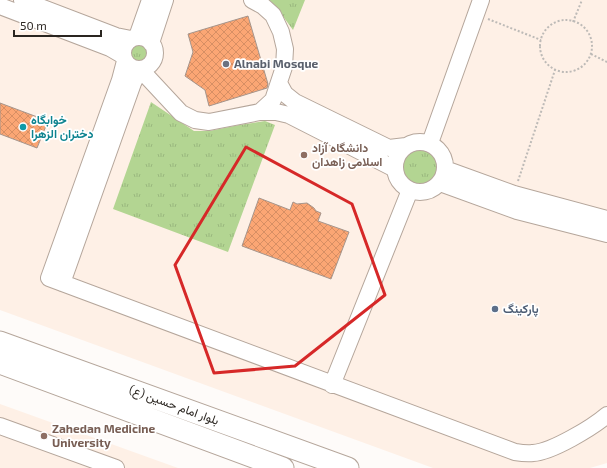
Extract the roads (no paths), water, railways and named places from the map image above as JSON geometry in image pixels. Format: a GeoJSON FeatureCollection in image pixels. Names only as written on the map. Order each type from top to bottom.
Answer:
{"type":"FeatureCollection","features":[{"type":"Feature","properties":{"kind":"main road","name":"بلوار امام حسین (ع)"},"geometry":{"type":"LineString","coordinates":[[0,342],[348,468]]}},
{"type":"Feature","properties":{"kind":"main road","name":"بلوار امام حسین (ع)"},"geometry":{"type":"LineString","coordinates":[[0,363],[283,468]]}},
{"type":"Feature","properties":{"kind":"street"},"geometry":{"type":"LineString","coordinates":[[0,6],[110,48],[124,58],[131,68],[140,69],[149,66],[154,57],[155,52],[140,39],[116,36],[22,0]]}},
{"type":"Feature","properties":{"kind":"street"},"geometry":{"type":"LineString","coordinates":[[140,39],[150,0]]}},
{"type":"Feature","properties":{"kind":"street"},"geometry":{"type":"LineString","coordinates":[[87,196],[120,80],[124,58],[124,46],[140,39],[165,0]]}},
{"type":"Feature","properties":{"kind":"street"},"geometry":{"type":"LineString","coordinates":[[252,0],[263,6],[274,15],[281,32],[285,49],[284,67],[273,100],[260,112]]}},
{"type":"Feature","properties":{"kind":"street"},"geometry":{"type":"LineString","coordinates":[[430,143],[478,7]]}},
{"type":"Feature","properties":{"kind":"street"},"geometry":{"type":"LineString","coordinates":[[140,69],[181,113],[195,120],[209,122],[260,112],[276,112],[289,115],[395,169]]}},
{"type":"Feature","properties":{"kind":"street"},"geometry":{"type":"LineString","coordinates":[[140,69],[87,196],[49,278],[332,385],[515,452],[534,453],[556,446],[601,420],[607,414]]}},
{"type":"Feature","properties":{"kind":"street"},"geometry":{"type":"LineString","coordinates":[[279,83],[285,94],[295,102],[389,148],[421,142],[430,143],[438,149],[445,162],[443,176],[434,188],[419,192],[410,190],[401,184],[397,178],[395,169],[398,156],[406,146]]}},
{"type":"Feature","properties":{"kind":"street"},"geometry":{"type":"LineString","coordinates":[[443,176],[607,219]]}},
{"type":"Feature","properties":{"kind":"street"},"geometry":{"type":"LineString","coordinates":[[443,176],[517,210],[607,234]]}},
{"type":"Feature","properties":{"kind":"street"},"geometry":{"type":"LineString","coordinates":[[332,385],[410,190]]}},
{"type":"Feature","properties":{"kind":"street"},"geometry":{"type":"LineString","coordinates":[[0,426],[116,468]]}},
{"type":"Feature","properties":{"kind":"place","name":"Alnabi Mosque"},"geometry":{"type":"Point","coordinates":[226,64]}},
{"type":"Feature","properties":{"kind":"place","name":"خوابگاه دختران الزهرا"},"geometry":{"type":"Point","coordinates":[23,127]}},
{"type":"Feature","properties":{"kind":"place","name":"دانشگاه آزاد اسلامی زاهدان"},"geometry":{"type":"Point","coordinates":[304,155]}},
{"type":"Feature","properties":{"kind":"place","name":"پارکینگ"},"geometry":{"type":"Point","coordinates":[495,309]}},
{"type":"Feature","properties":{"kind":"place","name":"Zahedan Medicine University"},"geometry":{"type":"Point","coordinates":[44,436]}}]}
